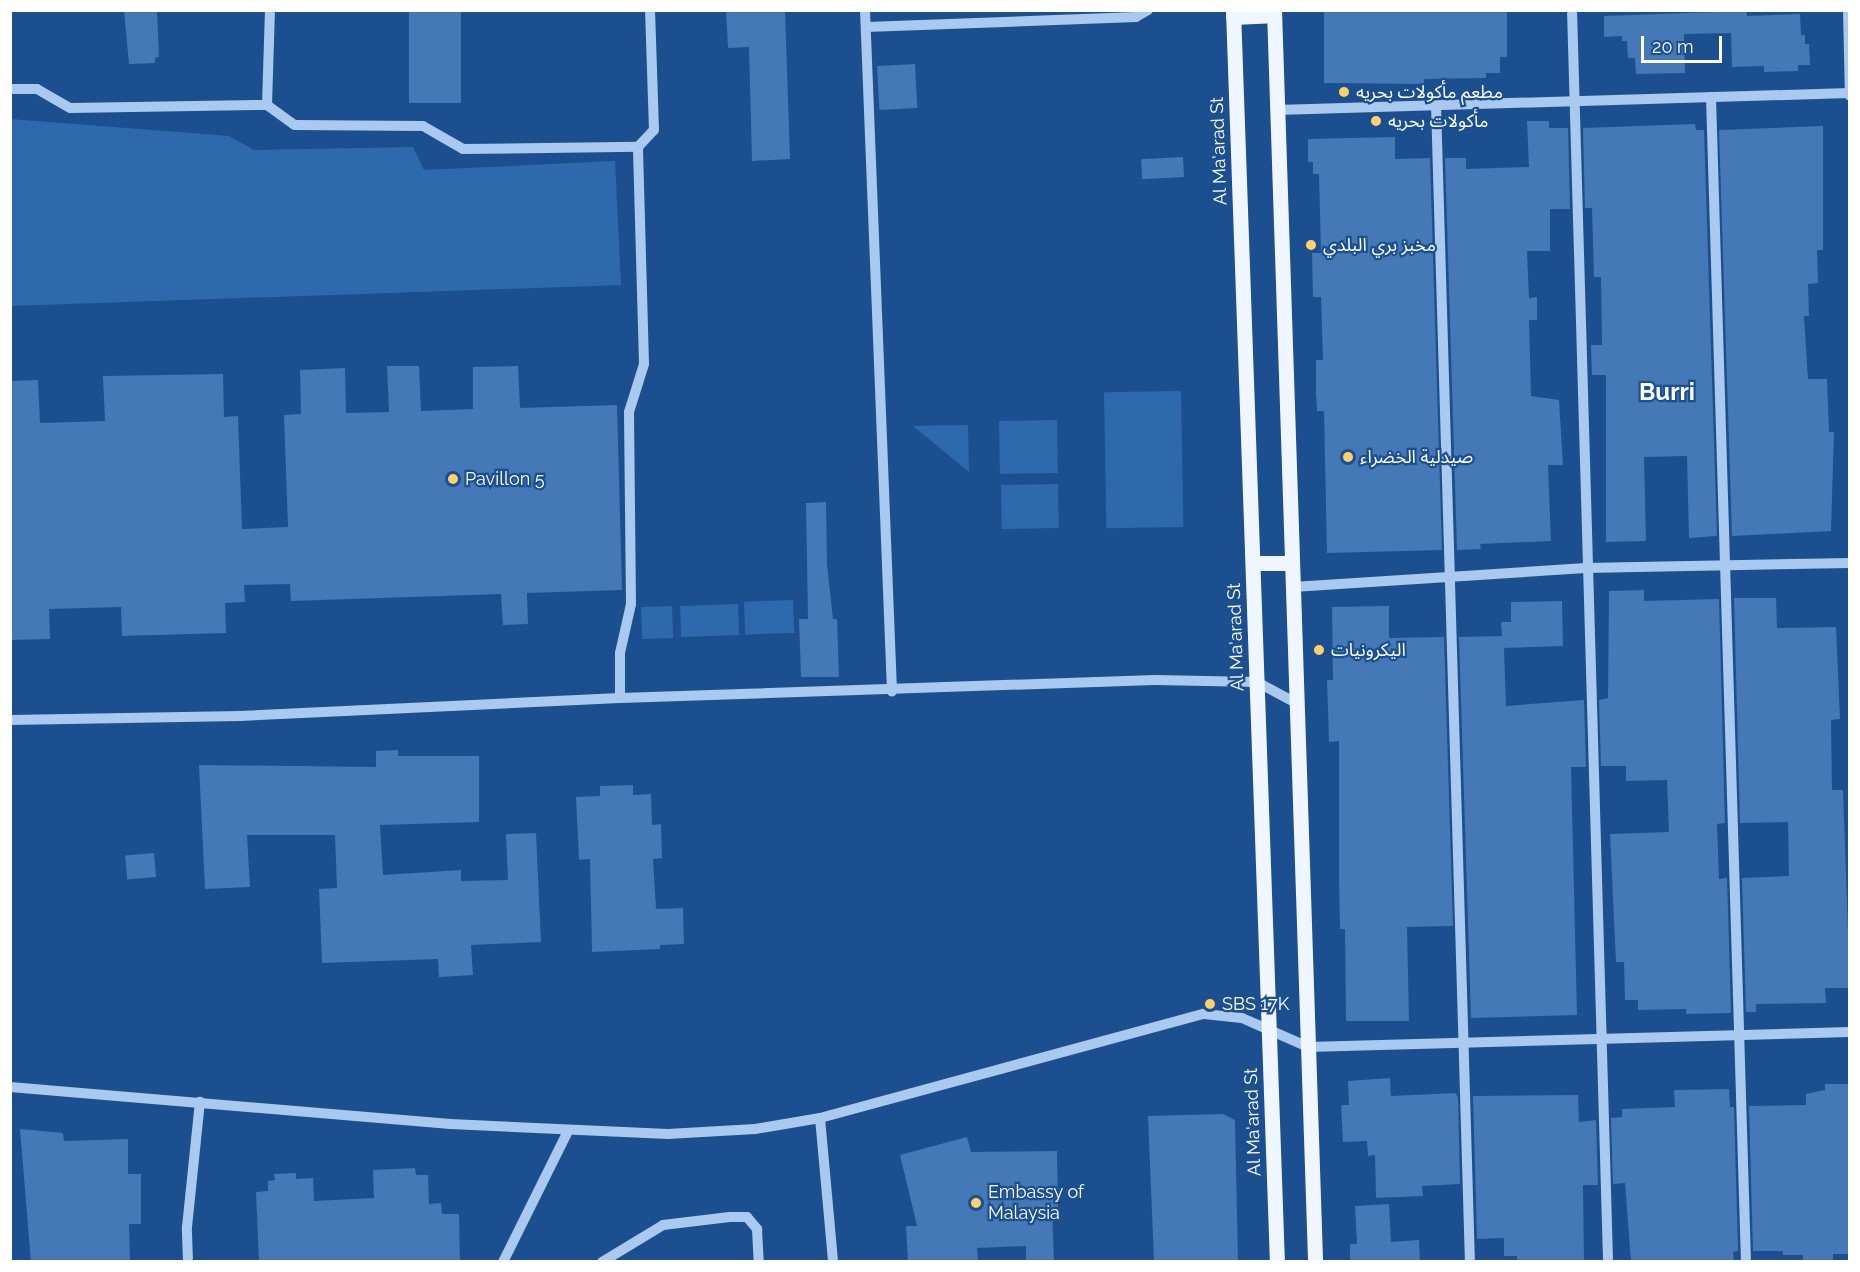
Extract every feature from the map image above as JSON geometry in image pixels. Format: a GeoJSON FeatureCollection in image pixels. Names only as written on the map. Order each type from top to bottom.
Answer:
{"type":"FeatureCollection","features":[{"type":"Feature","properties":{"kind":"main road"},"geometry":{"type":"LineString","coordinates":[[1233,14],[1274,13],[1315,1262]]}},
{"type":"Feature","properties":{"kind":"main road","name":"Al Ma'arad St"},"geometry":{"type":"LineString","coordinates":[[1233,14],[1277,1262]]}},
{"type":"Feature","properties":{"kind":"main road"},"geometry":{"type":"LineString","coordinates":[[1253,563],[1292,563]]}},
{"type":"Feature","properties":{"kind":"street"},"geometry":{"type":"LineString","coordinates":[[267,105],[270,10]]}},
{"type":"Feature","properties":{"kind":"street"},"geometry":{"type":"LineString","coordinates":[[620,698],[620,653],[631,604],[629,412],[644,364],[638,147],[654,130],[650,10]]}},
{"type":"Feature","properties":{"kind":"street"},"geometry":{"type":"LineString","coordinates":[[865,10],[892,691]]}},
{"type":"Feature","properties":{"kind":"street"},"geometry":{"type":"LineString","coordinates":[[866,27],[1136,17],[1148,10]]}},
{"type":"Feature","properties":{"kind":"street"},"geometry":{"type":"LineString","coordinates":[[1572,10],[1585,568],[1608,1262]]}},
{"type":"Feature","properties":{"kind":"street"},"geometry":{"type":"LineString","coordinates":[[1277,110],[1849,94],[1848,10]]}},
{"type":"Feature","properties":{"kind":"street"},"geometry":{"type":"LineString","coordinates":[[10,89],[37,89],[70,108],[267,105],[295,125],[423,126],[463,149],[638,147]]}},
{"type":"Feature","properties":{"kind":"street"},"geometry":{"type":"LineString","coordinates":[[1711,97],[1723,564],[1741,1035],[1746,1262]]}},
{"type":"Feature","properties":{"kind":"street"},"geometry":{"type":"LineString","coordinates":[[1436,105],[1470,1262]]}},
{"type":"Feature","properties":{"kind":"street"},"geometry":{"type":"LineString","coordinates":[[1293,587],[1451,579],[1585,568],[1850,563]]}},
{"type":"Feature","properties":{"kind":"street"},"geometry":{"type":"LineString","coordinates":[[10,720],[240,716],[620,698],[892,691],[1155,680],[1257,681],[1296,703]]}},
{"type":"Feature","properties":{"kind":"street"},"geometry":{"type":"LineString","coordinates":[[10,1087],[568,1131],[668,1134],[755,1129],[820,1118],[1188,1016],[1219,1014],[1269,1028],[1308,1047],[1850,1032]]}},
{"type":"Feature","properties":{"kind":"street"},"geometry":{"type":"LineString","coordinates":[[188,1262],[187,1227],[200,1102]]}},
{"type":"Feature","properties":{"kind":"street"},"geometry":{"type":"LineString","coordinates":[[820,1118],[833,1262]]}},
{"type":"Feature","properties":{"kind":"street"},"geometry":{"type":"LineString","coordinates":[[503,1262],[568,1131]]}},
{"type":"Feature","properties":{"kind":"street"},"geometry":{"type":"LineString","coordinates":[[602,1262],[663,1225],[747,1217],[757,1229],[759,1262]]}},
{"type":"Feature","properties":{"kind":"shaded area"},"geometry":{"type":"Polygon","coordinates":[[[10,119],[229,136],[254,150],[413,147],[424,170],[615,161],[621,285],[11,306],[10,119]]]}},
{"type":"Feature","properties":{"kind":"shaded area"},"geometry":{"type":"Polygon","coordinates":[[[1181,391],[1183,527],[1106,528],[1104,392],[1181,391]]]}},
{"type":"Feature","properties":{"kind":"shaded area"},"geometry":{"type":"Polygon","coordinates":[[[1057,420],[1058,473],[1000,474],[999,421],[1057,420]]]}},
{"type":"Feature","properties":{"kind":"shaded area"},"geometry":{"type":"Polygon","coordinates":[[[968,425],[969,472],[913,426],[968,425]]]}},
{"type":"Feature","properties":{"kind":"shaded area"},"geometry":{"type":"Polygon","coordinates":[[[1058,484],[1059,528],[1002,529],[1001,485],[1058,484]]]}},
{"type":"Feature","properties":{"kind":"shaded area"},"geometry":{"type":"Polygon","coordinates":[[[793,600],[794,633],[745,635],[744,602],[793,600]]]}},
{"type":"Feature","properties":{"kind":"shaded area"},"geometry":{"type":"Polygon","coordinates":[[[738,604],[739,635],[681,637],[680,606],[738,604]]]}},
{"type":"Feature","properties":{"kind":"shaded area"},"geometry":{"type":"Polygon","coordinates":[[[672,606],[673,638],[642,639],[641,607],[672,606]]]}},
{"type":"Feature","properties":{"kind":"building"},"geometry":{"type":"Polygon","coordinates":[[[124,10],[157,10],[159,57],[155,58],[155,63],[129,64],[124,10]]]}},
{"type":"Feature","properties":{"kind":"building"},"geometry":{"type":"Polygon","coordinates":[[[409,10],[461,10],[461,103],[409,103],[409,10]]]}},
{"type":"Feature","properties":{"kind":"building"},"geometry":{"type":"Polygon","coordinates":[[[726,10],[785,10],[790,159],[752,161],[749,47],[728,48],[726,10]]]}},
{"type":"Feature","properties":{"kind":"building"},"geometry":{"type":"Polygon","coordinates":[[[1324,10],[1507,10],[1507,57],[1500,57],[1500,73],[1486,73],[1486,78],[1424,79],[1424,84],[1324,83],[1324,10]]]}},
{"type":"Feature","properties":{"kind":"building"},"geometry":{"type":"Polygon","coordinates":[[[1746,11],[1747,16],[1800,14],[1801,35],[1805,35],[1805,44],[1809,44],[1810,65],[1798,65],[1798,71],[1764,72],[1764,66],[1732,67],[1731,33],[1684,34],[1685,73],[1636,74],[1635,58],[1628,58],[1627,41],[1622,41],[1622,36],[1604,37],[1604,16],[1746,11]]]}},
{"type":"Feature","properties":{"kind":"building"},"geometry":{"type":"Polygon","coordinates":[[[915,64],[917,108],[879,110],[877,66],[915,64]]]}},
{"type":"Feature","properties":{"kind":"building"},"geometry":{"type":"Polygon","coordinates":[[[1527,121],[1549,121],[1549,128],[1568,128],[1570,209],[1550,209],[1550,251],[1527,251],[1529,298],[1537,297],[1537,320],[1529,320],[1531,396],[1559,400],[1563,465],[1548,465],[1551,541],[1480,544],[1481,549],[1457,550],[1445,158],[1466,158],[1466,169],[1529,167],[1527,121]]]}},
{"type":"Feature","properties":{"kind":"building"},"geometry":{"type":"Polygon","coordinates":[[[1695,124],[1696,130],[1704,130],[1717,536],[1689,538],[1687,456],[1644,457],[1646,541],[1606,542],[1606,375],[1592,375],[1591,345],[1602,345],[1601,277],[1594,277],[1592,208],[1585,208],[1583,128],[1695,124]]]}},
{"type":"Feature","properties":{"kind":"building"},"geometry":{"type":"Polygon","coordinates":[[[1823,126],[1823,250],[1817,250],[1818,283],[1808,284],[1809,316],[1804,316],[1808,379],[1827,379],[1829,432],[1834,432],[1831,531],[1732,536],[1719,130],[1823,126]]]}},
{"type":"Feature","properties":{"kind":"building"},"geometry":{"type":"Polygon","coordinates":[[[1395,137],[1395,159],[1430,158],[1442,550],[1327,553],[1324,411],[1317,411],[1316,393],[1316,360],[1323,360],[1321,297],[1313,297],[1312,253],[1321,253],[1319,174],[1313,174],[1313,162],[1308,162],[1308,139],[1395,137]]]}},
{"type":"Feature","properties":{"kind":"building"},"geometry":{"type":"Polygon","coordinates":[[[1183,157],[1184,177],[1142,179],[1141,159],[1183,157]]]}},
{"type":"Feature","properties":{"kind":"building","name":"Pavillon 5"},"geometry":{"type":"Polygon","coordinates":[[[387,366],[419,366],[421,411],[473,409],[473,367],[518,366],[520,408],[617,405],[622,590],[527,593],[528,624],[503,625],[501,594],[291,601],[290,584],[244,585],[245,602],[225,603],[226,633],[122,636],[121,607],[49,609],[50,639],[10,640],[10,381],[38,380],[40,423],[105,421],[103,376],[223,374],[224,417],[238,416],[242,529],[288,527],[284,415],[301,414],[300,370],[345,368],[346,413],[389,412],[387,366]]]}},
{"type":"Feature","properties":{"kind":"building"},"geometry":{"type":"Polygon","coordinates":[[[826,502],[827,564],[833,619],[837,619],[839,677],[801,677],[799,619],[808,619],[806,503],[826,502]]]}},
{"type":"Feature","properties":{"kind":"building"},"geometry":{"type":"Polygon","coordinates":[[[1644,590],[1644,601],[1719,599],[1725,823],[1717,824],[1719,879],[1727,878],[1731,1013],[1686,1014],[1686,1009],[1638,1010],[1638,1000],[1625,1000],[1624,962],[1616,962],[1610,834],[1669,832],[1667,780],[1626,781],[1626,766],[1601,766],[1599,700],[1608,698],[1609,591],[1644,590]]]}},
{"type":"Feature","properties":{"kind":"building"},"geometry":{"type":"Polygon","coordinates":[[[1734,598],[1776,598],[1777,628],[1836,627],[1840,719],[1831,720],[1832,790],[1843,790],[1850,988],[1825,988],[1826,1003],[1756,1004],[1756,1012],[1746,1012],[1742,878],[1789,876],[1788,822],[1740,823],[1734,598]]]}},
{"type":"Feature","properties":{"kind":"building"},"geometry":{"type":"Polygon","coordinates":[[[1562,601],[1563,646],[1504,648],[1506,706],[1584,700],[1586,767],[1571,767],[1577,1015],[1471,1018],[1459,637],[1502,636],[1501,622],[1511,622],[1511,602],[1562,601]]]}},
{"type":"Feature","properties":{"kind":"building"},"geometry":{"type":"Polygon","coordinates":[[[1389,606],[1389,638],[1444,637],[1453,926],[1407,927],[1409,1021],[1346,1021],[1345,929],[1340,929],[1339,741],[1329,742],[1327,680],[1333,680],[1332,607],[1389,606]]]}},
{"type":"Feature","properties":{"kind":"building"},"geometry":{"type":"Polygon","coordinates":[[[398,750],[398,756],[479,756],[479,822],[380,825],[383,875],[461,870],[461,881],[508,880],[506,834],[536,833],[541,942],[471,945],[473,975],[439,977],[438,959],[322,963],[319,889],[337,888],[335,835],[247,835],[250,887],[205,889],[199,765],[376,767],[376,751],[398,750]]]}},
{"type":"Feature","properties":{"kind":"building"},"geometry":{"type":"Polygon","coordinates":[[[633,785],[633,795],[651,794],[652,825],[661,824],[662,858],[653,859],[656,909],[683,908],[684,944],[660,945],[660,949],[592,952],[590,859],[579,860],[576,797],[600,796],[600,786],[633,785]]]}},
{"type":"Feature","properties":{"kind":"building"},"geometry":{"type":"Polygon","coordinates":[[[154,853],[156,877],[127,879],[125,856],[154,853]]]}},
{"type":"Feature","properties":{"kind":"building"},"geometry":{"type":"Polygon","coordinates":[[[1390,1078],[1391,1096],[1455,1093],[1458,1097],[1460,1184],[1422,1186],[1423,1196],[1376,1198],[1375,1155],[1368,1156],[1367,1141],[1343,1142],[1341,1105],[1349,1105],[1348,1081],[1390,1078]]]}},
{"type":"Feature","properties":{"kind":"building"},"geometry":{"type":"Polygon","coordinates":[[[1825,1084],[1850,1084],[1850,1254],[1833,1254],[1833,1262],[1803,1262],[1803,1255],[1783,1255],[1783,1251],[1753,1251],[1749,1106],[1806,1105],[1806,1094],[1825,1090],[1825,1084]]]}},
{"type":"Feature","properties":{"kind":"building"},"geometry":{"type":"Polygon","coordinates":[[[1729,1089],[1730,1107],[1734,1107],[1738,1251],[1733,1252],[1734,1262],[1631,1262],[1625,1183],[1613,1184],[1611,1118],[1622,1117],[1622,1109],[1675,1107],[1674,1090],[1729,1089]]]}},
{"type":"Feature","properties":{"kind":"building"},"geometry":{"type":"Polygon","coordinates":[[[1578,1095],[1579,1122],[1596,1120],[1598,1185],[1583,1185],[1584,1262],[1517,1262],[1517,1256],[1504,1256],[1504,1238],[1477,1239],[1473,1096],[1578,1095]]]}},
{"type":"Feature","properties":{"kind":"building"},"geometry":{"type":"Polygon","coordinates":[[[1223,1114],[1235,1120],[1238,1262],[1154,1262],[1148,1116],[1223,1114]]]}},
{"type":"Feature","properties":{"kind":"building"},"geometry":{"type":"Polygon","coordinates":[[[20,1129],[63,1133],[64,1141],[128,1139],[128,1174],[141,1174],[141,1224],[129,1224],[130,1262],[31,1262],[20,1129]]]}},
{"type":"Feature","properties":{"kind":"building"},"geometry":{"type":"Polygon","coordinates":[[[967,1137],[971,1152],[1057,1151],[1058,1207],[1052,1207],[1054,1262],[1026,1262],[1026,1246],[977,1248],[978,1262],[908,1262],[906,1226],[917,1226],[900,1155],[967,1137]]]}},
{"type":"Feature","properties":{"kind":"building"},"geometry":{"type":"Polygon","coordinates":[[[415,1168],[416,1175],[428,1175],[429,1204],[441,1203],[442,1214],[459,1214],[460,1262],[259,1262],[256,1192],[268,1191],[268,1181],[275,1180],[274,1174],[296,1173],[296,1179],[313,1178],[314,1201],[374,1198],[373,1170],[415,1168]]]}},
{"type":"Feature","properties":{"kind":"building"},"geometry":{"type":"Polygon","coordinates":[[[1389,1204],[1391,1242],[1419,1240],[1420,1262],[1350,1262],[1350,1244],[1357,1244],[1355,1206],[1389,1204]]]}},
{"type":"Feature","properties":{"kind":"place","name":"مطعم مأكولات بحريه"},"geometry":{"type":"Point","coordinates":[1344,92]}},
{"type":"Feature","properties":{"kind":"place","name":"مأكولات بحريه"},"geometry":{"type":"Point","coordinates":[1376,121]}},
{"type":"Feature","properties":{"kind":"place","name":"مخبز بري البلدي"},"geometry":{"type":"Point","coordinates":[1311,245]}},
{"type":"Feature","properties":{"kind":"place","name":"صيدلية الخضراء"},"geometry":{"type":"Point","coordinates":[1348,457]}},
{"type":"Feature","properties":{"kind":"place","name":"Pavillon 5"},"geometry":{"type":"Point","coordinates":[453,479]}},
{"type":"Feature","properties":{"kind":"place","name":"اليكرونيات"},"geometry":{"type":"Point","coordinates":[1319,650]}},
{"type":"Feature","properties":{"kind":"place","name":"SBS 17K"},"geometry":{"type":"Point","coordinates":[1210,1004]}},
{"type":"Feature","properties":{"kind":"place","name":"Embassy of Malaysia"},"geometry":{"type":"Point","coordinates":[976,1203]}},
{"type":"Feature","properties":{"kind":"district","name":"Burri"},"geometry":{"type":"Point","coordinates":[1667,392]}}]}
